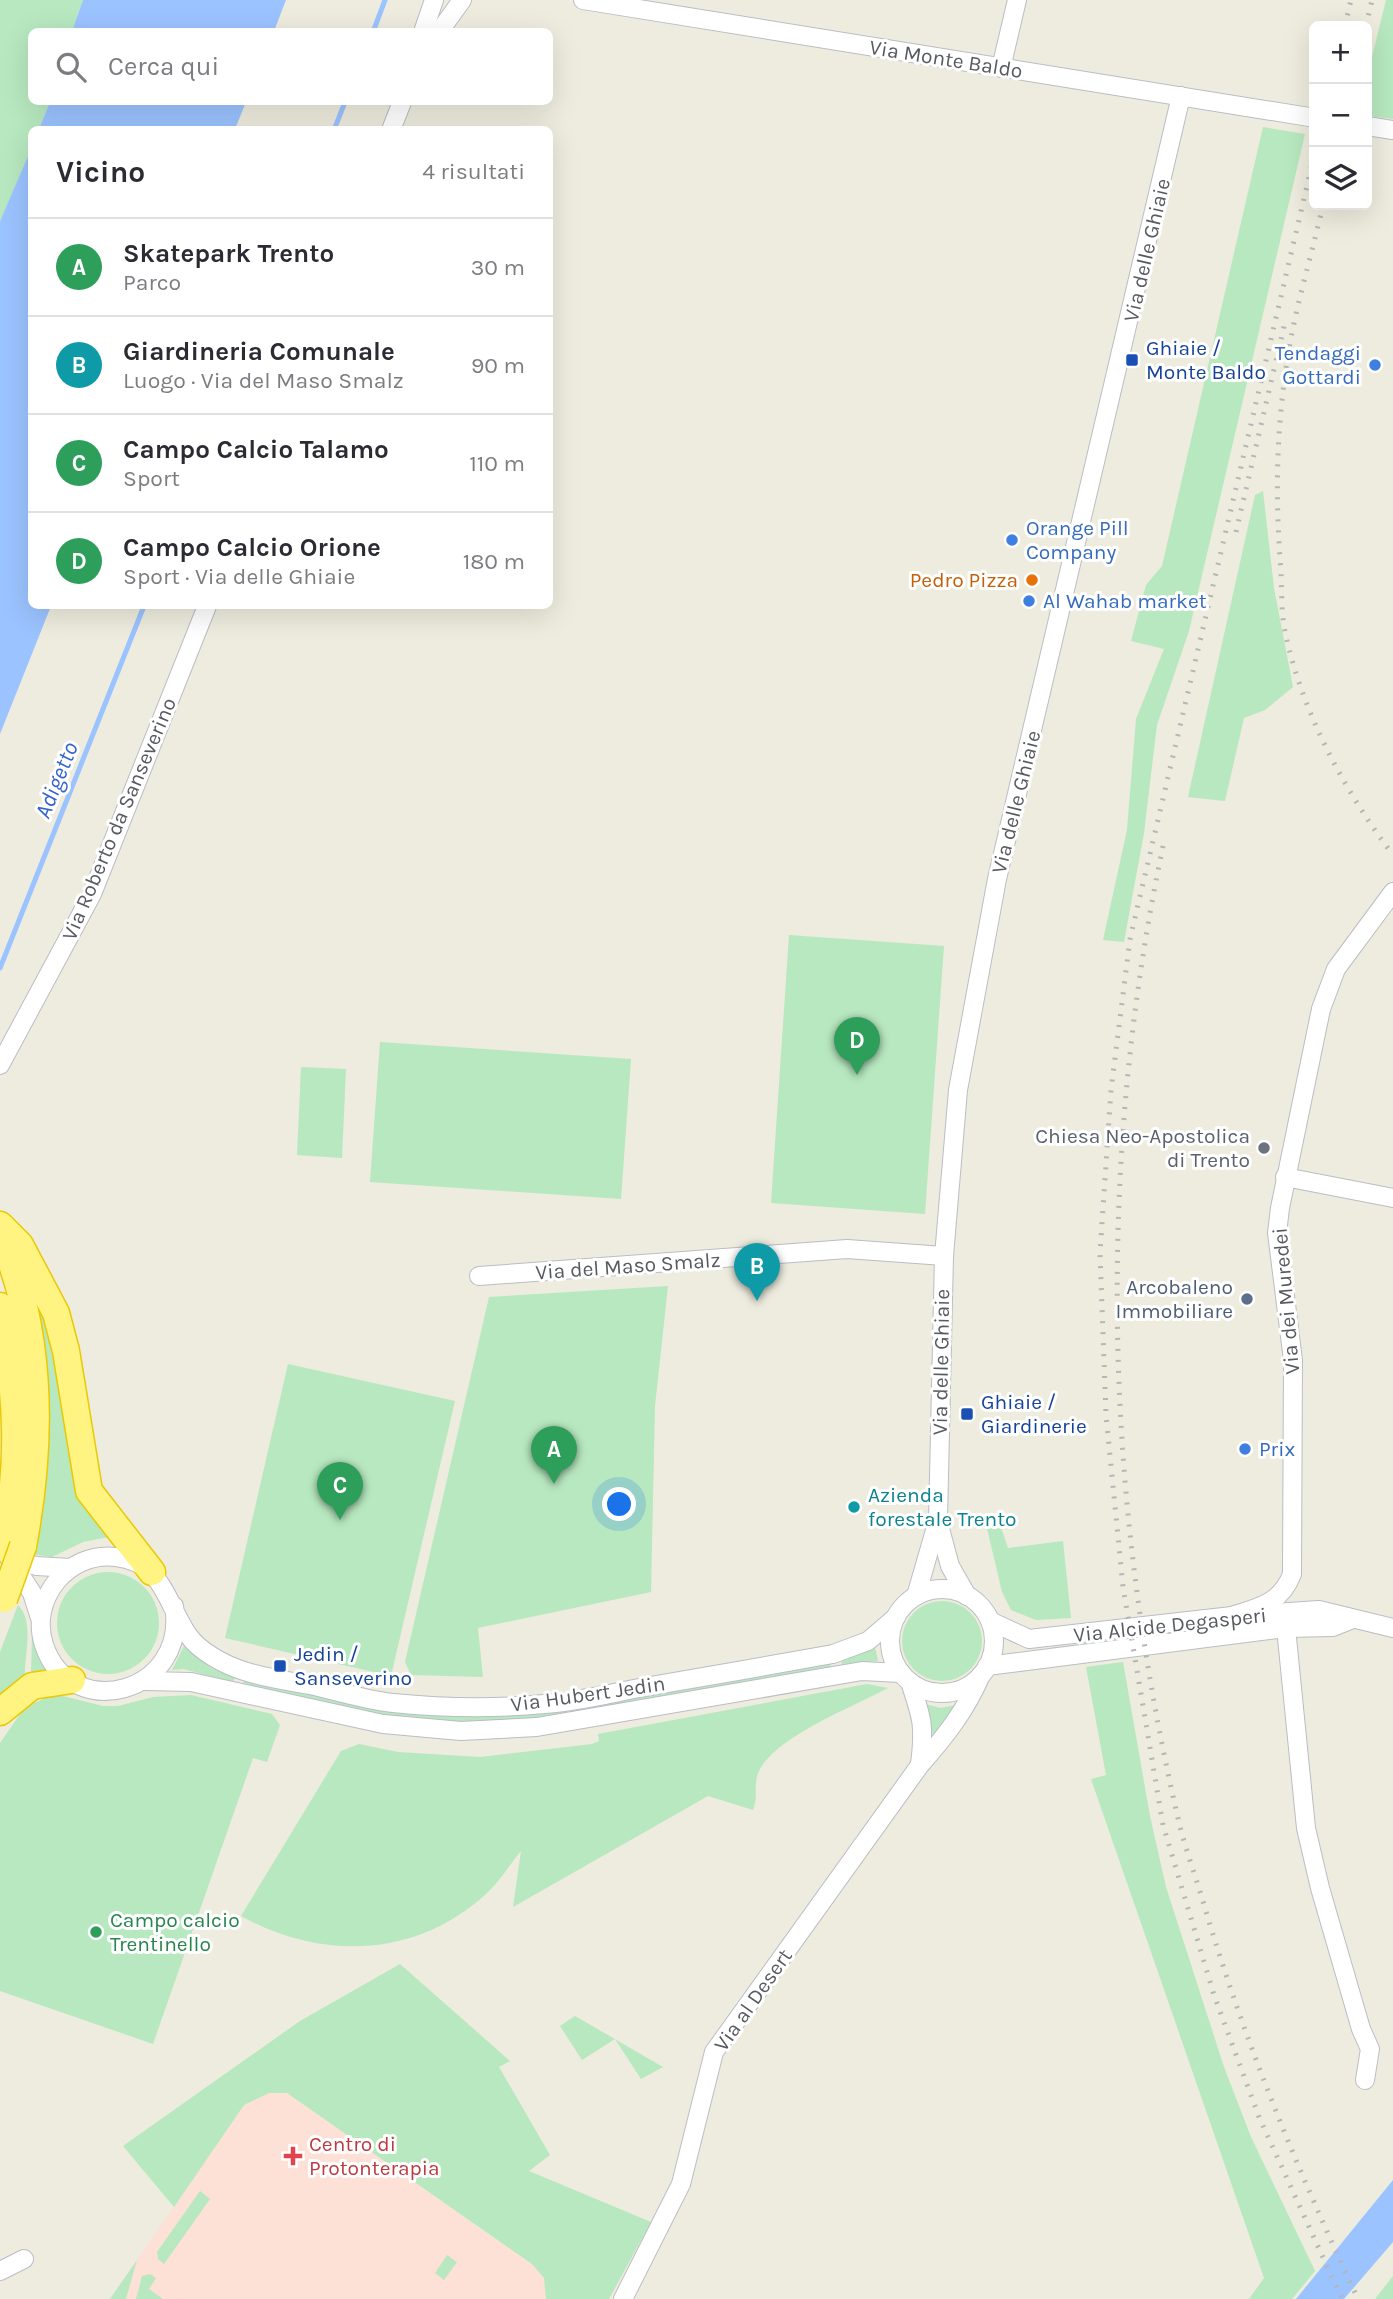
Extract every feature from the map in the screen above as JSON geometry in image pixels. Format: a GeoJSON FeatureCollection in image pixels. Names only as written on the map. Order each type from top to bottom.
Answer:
{"type":"FeatureCollection","features":[{"type":"Feature","properties":{"kind":"highway"},"geometry":{"type":"LineString","coordinates":[[0,1225],[20,1245],[55,1313],[66,1351],[89,1491],[97,1505],[152,1572]]}},
{"type":"Feature","properties":{"kind":"highway"},"geometry":{"type":"LineString","coordinates":[[0,1233],[22,1304],[33,1366],[35,1460],[7,1549]]}},
{"type":"Feature","properties":{"kind":"highway"},"geometry":{"type":"LineString","coordinates":[[0,1306],[8,1344],[15,1431],[2,1605]]}},
{"type":"Feature","properties":{"kind":"highway"},"geometry":{"type":"LineString","coordinates":[[0,1712],[32,1686],[72,1680]]}},
{"type":"Feature","properties":{"kind":"street"},"geometry":{"type":"LineString","coordinates":[[424,28],[434,0]]}},
{"type":"Feature","properties":{"kind":"street"},"geometry":{"type":"LineString","coordinates":[[442,28],[462,0]]}},
{"type":"Feature","properties":{"kind":"street","name":"Via Monte Baldo"},"geometry":{"type":"LineString","coordinates":[[583,0],[1309,117]]}},
{"type":"Feature","properties":{"kind":"street"},"geometry":{"type":"LineString","coordinates":[[1002,68],[1017,0]]}},
{"type":"Feature","properties":{"kind":"street","name":"Via delle Ghiaie"},"geometry":{"type":"LineString","coordinates":[[916,1596],[938,1520],[944,1256],[958,1090],[997,879],[1181,96]]}},
{"type":"Feature","properties":{"kind":"street"},"geometry":{"type":"LineString","coordinates":[[393,126],[401,105]]}},
{"type":"Feature","properties":{"kind":"street"},"geometry":{"type":"LineString","coordinates":[[1372,127],[1393,130]]}},
{"type":"Feature","properties":{"kind":"street","name":"Via Roberto da Sanseverino"},"geometry":{"type":"LineString","coordinates":[[0,1065],[92,894],[206,609]]}},
{"type":"Feature","properties":{"kind":"street","name":"Via dei Muredei"},"geometry":{"type":"LineString","coordinates":[[1232,1616],[1270,1604],[1286,1589],[1293,1574],[1293,1360],[1277,1233],[1285,1177],[1321,1009],[1336,969],[1393,892]]}},
{"type":"Feature","properties":{"kind":"street"},"geometry":{"type":"LineString","coordinates":[[1285,1177],[1393,1198]]}},
{"type":"Feature","properties":{"kind":"street","name":"Via del Maso Smalz"},"geometry":{"type":"LineString","coordinates":[[479,1276],[847,1249],[944,1256]]}},
{"type":"Feature","properties":{"kind":"street","name":"Via delle Ghiaie"},"geometry":{"type":"LineString","coordinates":[[938,1520],[950,1566],[967,1596]]}},
{"type":"Feature","properties":{"kind":"street"},"geometry":{"type":"LineString","coordinates":[[7,1549],[37,1566],[70,1568]]}},
{"type":"Feature","properties":{"kind":"street"},"geometry":{"type":"LineString","coordinates":[[7,1549],[32,1593],[49,1655],[72,1680]]}},
{"type":"Feature","properties":{"kind":"street"},"geometry":{"type":"LineString","coordinates":[[41,1621],[49,1591],[70,1568],[93,1558],[117,1557],[152,1572]]}},
{"type":"Feature","properties":{"kind":"street","name":"Via Hubert Jedin"},"geometry":{"type":"LineString","coordinates":[[152,1572],[161,1582],[189,1636],[214,1658],[243,1671],[390,1703],[468,1708],[547,1704],[833,1654],[867,1641],[896,1617]]}},
{"type":"Feature","properties":{"kind":"street"},"geometry":{"type":"LineString","coordinates":[[944,1589],[967,1596],[976,1602],[989,1621],[993,1644],[984,1671],[959,1690],[934,1692],[906,1677],[890,1645],[896,1617],[916,1596],[944,1589]]}},
{"type":"Feature","properties":{"kind":"street"},"geometry":{"type":"LineString","coordinates":[[144,1681],[160,1667],[172,1646],[176,1619],[174,1606]]}},
{"type":"Feature","properties":{"kind":"street","name":"Via Alcide Degasperi"},"geometry":{"type":"LineString","coordinates":[[989,1621],[1018,1636],[1043,1639],[1232,1616],[1319,1610],[1334,1611],[1353,1619],[1385,1626]]}},
{"type":"Feature","properties":{"kind":"street","name":"Via Alcide Degasperi"},"geometry":{"type":"LineString","coordinates":[[984,1671],[1286,1628],[1333,1627],[1353,1619]]}},
{"type":"Feature","properties":{"kind":"street"},"geometry":{"type":"LineString","coordinates":[[1385,1626],[1393,1638]]}},
{"type":"Feature","properties":{"kind":"street"},"geometry":{"type":"LineString","coordinates":[[1286,1628],[1306,1828],[1320,1888],[1361,2029],[1370,2049],[1365,2080]]}},
{"type":"Feature","properties":{"kind":"street","name":"Via Hubert Jedin"},"geometry":{"type":"LineString","coordinates":[[72,1680],[91,1689],[113,1691],[144,1681],[191,1682],[383,1724],[461,1731],[537,1727],[862,1671],[906,1677]]}},
{"type":"Feature","properties":{"kind":"street","name":"Via al Desert"},"geometry":{"type":"LineString","coordinates":[[623,2299],[681,2184],[714,2052],[920,1765],[970,1702],[984,1671]]}},
{"type":"Feature","properties":{"kind":"street","name":"Via al Desert"},"geometry":{"type":"LineString","coordinates":[[906,1677],[923,1719],[925,1736],[920,1765]]}},
{"type":"Feature","properties":{"kind":"street"},"geometry":{"type":"LineString","coordinates":[[0,2271],[24,2259]]}},
{"type":"Feature","properties":{"kind":"shaded area","name":"Centro di Protonterapia"},"geometry":{"type":"Polygon","coordinates":[[[269,2093],[287,2093],[581,2299],[110,2299],[244,2105],[269,2093]]]}},
{"type":"Feature","properties":{"kind":"green space"},"geometry":{"type":"Polygon","coordinates":[[[0,0],[83,0],[73,28],[28,28],[28,105],[49,105],[40,126],[28,126],[28,156],[0,221],[0,0]]]}},
{"type":"Feature","properties":{"kind":"green space"},"geometry":{"type":"Polygon","coordinates":[[[1386,0],[1393,0],[1393,119],[1372,117],[1372,57],[1386,0]]]}},
{"type":"Feature","properties":{"kind":"green space"},"geometry":{"type":"Polygon","coordinates":[[[1263,127],[1305,134],[1189,631],[1157,725],[1144,833],[1124,942],[1103,940],[1127,830],[1136,719],[1164,649],[1131,641],[1146,585],[1162,566],[1263,127]]]}},
{"type":"Feature","properties":{"kind":"green space"},"geometry":{"type":"Polygon","coordinates":[[[1263,491],[1274,588],[1293,687],[1265,710],[1244,718],[1225,801],[1188,797],[1255,495],[1263,491]]]}},
{"type":"Feature","properties":{"kind":"green space"},"geometry":{"type":"Polygon","coordinates":[[[789,935],[944,946],[925,1214],[771,1203],[789,935]]]}},
{"type":"Feature","properties":{"kind":"green space"},"geometry":{"type":"Polygon","coordinates":[[[380,1042],[631,1059],[621,1199],[370,1182],[380,1042]]]}},
{"type":"Feature","properties":{"kind":"green space"},"geometry":{"type":"Polygon","coordinates":[[[301,1067],[346,1069],[342,1158],[297,1155],[301,1067]]]}},
{"type":"Feature","properties":{"kind":"green space"},"geometry":{"type":"Polygon","coordinates":[[[31,1283],[39,1294],[114,1536],[83,1542],[52,1557],[31,1554],[31,1283]]]}},
{"type":"Feature","properties":{"kind":"green space"},"geometry":{"type":"Polygon","coordinates":[[[668,1286],[655,1406],[651,1592],[478,1628],[483,1677],[411,1675],[405,1662],[489,1297],[668,1286]]]}},
{"type":"Feature","properties":{"kind":"green space"},"geometry":{"type":"Polygon","coordinates":[[[288,1364],[455,1401],[391,1676],[225,1638],[288,1364]]]}},
{"type":"Feature","properties":{"kind":"green space"},"geometry":{"type":"Polygon","coordinates":[[[998,1518],[1008,1548],[1063,1541],[1071,1618],[1036,1620],[1011,1610],[1002,1592],[985,1520],[998,1518]]]}},
{"type":"Feature","properties":{"kind":"green space"},"geometry":{"type":"Polygon","coordinates":[[[108,1572],[137,1580],[151,1594],[159,1623],[151,1652],[137,1666],[108,1674],[79,1666],[65,1652],[57,1623],[65,1594],[79,1580],[108,1572]]]}},
{"type":"Feature","properties":{"kind":"green space"},"geometry":{"type":"Polygon","coordinates":[[[942,1601],[957,1604],[970,1613],[979,1626],[982,1641],[979,1656],[970,1669],[957,1678],[942,1681],[927,1678],[914,1669],[905,1656],[902,1641],[905,1626],[914,1613],[927,1604],[942,1601]]]}},
{"type":"Feature","properties":{"kind":"green space"},"geometry":{"type":"Polygon","coordinates":[[[18,1605],[26,1620],[28,1640],[25,1677],[0,1696],[0,1652],[18,1605]]]}},
{"type":"Feature","properties":{"kind":"green space"},"geometry":{"type":"Polygon","coordinates":[[[1257,1622],[1258,1624],[1051,1651],[1050,1648],[1257,1622]]]}},
{"type":"Feature","properties":{"kind":"green space"},"geometry":{"type":"Polygon","coordinates":[[[32,1636],[49,1671],[31,1674],[32,1636]]]}},
{"type":"Feature","properties":{"kind":"green space"},"geometry":{"type":"Polygon","coordinates":[[[184,1646],[211,1668],[235,1678],[233,1682],[183,1669],[172,1670],[184,1646]]]}},
{"type":"Feature","properties":{"kind":"green space"},"geometry":{"type":"Polygon","coordinates":[[[875,1647],[878,1661],[841,1662],[875,1647]]]}},
{"type":"Feature","properties":{"kind":"green space"},"geometry":{"type":"Polygon","coordinates":[[[830,1662],[831,1668],[545,1720],[405,1720],[243,1684],[244,1680],[406,1714],[514,1716],[830,1662]]]}},
{"type":"Feature","properties":{"kind":"green space"},"geometry":{"type":"Polygon","coordinates":[[[1123,1662],[1150,1816],[1166,1887],[1224,2067],[1251,2137],[1315,2271],[1292,2299],[1249,2299],[1264,2278],[1091,1779],[1106,1775],[1086,1667],[1123,1662]]]}},
{"type":"Feature","properties":{"kind":"green space"},"geometry":{"type":"Polygon","coordinates":[[[867,1684],[888,1688],[800,1733],[770,1757],[758,1774],[753,1810],[708,1796],[513,1907],[521,1851],[493,1887],[461,1914],[431,1930],[401,1940],[369,1946],[337,1946],[304,1941],[272,1931],[241,1916],[341,1751],[359,1744],[398,1752],[480,1757],[592,1744],[599,1741],[598,1734],[867,1684]]]}},
{"type":"Feature","properties":{"kind":"green space","name":"Campo calcio Trentinello"},"geometry":{"type":"Polygon","coordinates":[[[55,1694],[103,1706],[118,1706],[153,1697],[191,1695],[272,1714],[280,1725],[267,1762],[253,1758],[153,2044],[0,1991],[0,1743],[25,1707],[55,1694]]]}},
{"type":"Feature","properties":{"kind":"green space"},"geometry":{"type":"Polygon","coordinates":[[[926,1704],[940,1708],[957,1705],[933,1736],[926,1704]]]}},
{"type":"Feature","properties":{"kind":"green space"},"geometry":{"type":"Polygon","coordinates":[[[400,1964],[510,2061],[499,2067],[550,2155],[529,2171],[651,2222],[609,2299],[546,2299],[544,2278],[532,2264],[287,2093],[269,2093],[244,2105],[174,2207],[123,2146],[300,2021],[400,1964]]]}},
{"type":"Feature","properties":{"kind":"green space"},"geometry":{"type":"Polygon","coordinates":[[[575,2016],[615,2039],[582,2060],[560,2026],[575,2016]]]}},
{"type":"Feature","properties":{"kind":"green space"},"geometry":{"type":"Polygon","coordinates":[[[615,2039],[663,2067],[641,2079],[615,2039]]]}},
{"type":"Feature","properties":{"kind":"green space"},"geometry":{"type":"Polygon","coordinates":[[[200,2191],[210,2199],[164,2264],[158,2259],[157,2252],[200,2191]]]}},
{"type":"Feature","properties":{"kind":"green space"},"geometry":{"type":"Polygon","coordinates":[[[447,2255],[457,2262],[444,2280],[435,2273],[447,2255]]]}},
{"type":"Feature","properties":{"kind":"green space"},"geometry":{"type":"Polygon","coordinates":[[[137,2260],[126,2299],[110,2299],[137,2260]]]}},
{"type":"Feature","properties":{"kind":"green space"},"geometry":{"type":"Polygon","coordinates":[[[150,2274],[156,2278],[149,2289],[163,2299],[136,2299],[142,2276],[150,2274]]]}},
{"type":"Feature","properties":{"kind":"green space"},"geometry":{"type":"Polygon","coordinates":[[[1393,2276],[1393,2299],[1375,2299],[1393,2276]]]}},
{"type":"Feature","properties":{"kind":"water"},"geometry":{"type":"Polygon","coordinates":[[[83,0],[286,0],[275,28],[73,28],[83,0]]]}},
{"type":"Feature","properties":{"kind":"water"},"geometry":{"type":"Polygon","coordinates":[[[49,105],[245,105],[236,126],[40,126],[49,105]]]}},
{"type":"Feature","properties":{"kind":"water"},"geometry":{"type":"Polygon","coordinates":[[[28,156],[28,609],[50,609],[0,734],[0,221],[28,156]]]}},
{"type":"Feature","properties":{"kind":"water"},"geometry":{"type":"Polygon","coordinates":[[[1393,2180],[1393,2242],[1344,2299],[1296,2299],[1393,2180]]]}},
{"type":"Feature","properties":{"kind":"waterway","name":"Adigetto"},"geometry":{"type":"LineString","coordinates":[[374,28],[385,0]]}},
{"type":"Feature","properties":{"kind":"waterway","name":"Adigetto"},"geometry":{"type":"LineString","coordinates":[[336,126],[344,105]]}},
{"type":"Feature","properties":{"kind":"waterway","name":"Adigetto"},"geometry":{"type":"LineString","coordinates":[[0,968],[143,609]]}},
{"type":"Feature","properties":{"kind":"railway"},"geometry":{"type":"LineString","coordinates":[[1346,21],[1351,0]]}},
{"type":"Feature","properties":{"kind":"railway"},"geometry":{"type":"LineString","coordinates":[[1367,21],[1372,0]]}},
{"type":"Feature","properties":{"kind":"railway"},"geometry":{"type":"LineString","coordinates":[[1309,177],[1130,939],[1111,1090],[1100,1253],[1106,1415],[1123,1587],[1163,1825],[1214,1995],[1259,2117],[1342,2299]]}},
{"type":"Feature","properties":{"kind":"railway"},"geometry":{"type":"LineString","coordinates":[[1322,210],[1291,336],[1281,410],[1277,490],[1283,621],[1303,694],[1328,751],[1358,805],[1393,855]]}},
{"type":"Feature","properties":{"kind":"railway"},"geometry":{"type":"LineString","coordinates":[[1236,532],[1286,318]]}},
{"type":"Feature","properties":{"kind":"railway"},"geometry":{"type":"LineString","coordinates":[[1163,846],[1141,966],[1127,1087],[1119,1209],[1118,1330],[1123,1452],[1135,1573],[1153,1694],[1177,1814],[1187,1850],[1255,2057],[1314,2203],[1358,2299]]}},
{"type":"Feature","properties":{"kind":"place","name":"Ghiaie / Monte Baldo"},"geometry":{"type":"Point","coordinates":[1132,360]}},
{"type":"Feature","properties":{"kind":"place","name":"Tendaggi Gottardi"},"geometry":{"type":"Point","coordinates":[1375,365]}},
{"type":"Feature","properties":{"kind":"place","name":"Orange Pill Company"},"geometry":{"type":"Point","coordinates":[1012,540]}},
{"type":"Feature","properties":{"kind":"place","name":"Pedro Pizza"},"geometry":{"type":"Point","coordinates":[1032,580]}},
{"type":"Feature","properties":{"kind":"place","name":"Al Wahab market"},"geometry":{"type":"Point","coordinates":[1029,601]}},
{"type":"Feature","properties":{"kind":"place","name":"Campo Calcio Orione"},"geometry":{"type":"Point","coordinates":[857,1075]}},
{"type":"Feature","properties":{"kind":"place","name":"Chiesa Neo-Apostolica di Trento"},"geometry":{"type":"Point","coordinates":[1264,1148]}},
{"type":"Feature","properties":{"kind":"place","name":"Arcobaleno Immobiliare"},"geometry":{"type":"Point","coordinates":[1247,1299]}},
{"type":"Feature","properties":{"kind":"place","name":"Giardineria Comunale"},"geometry":{"type":"Point","coordinates":[757,1301]}},
{"type":"Feature","properties":{"kind":"place","name":"Ghiaie / Giardinerie"},"geometry":{"type":"Point","coordinates":[967,1414]}},
{"type":"Feature","properties":{"kind":"place","name":"Prix"},"geometry":{"type":"Point","coordinates":[1245,1449]}},
{"type":"Feature","properties":{"kind":"place","name":"Skatepark Trento"},"geometry":{"type":"Point","coordinates":[554,1484]}},
{"type":"Feature","properties":{"kind":"place","name":"Azienda forestale Trento"},"geometry":{"type":"Point","coordinates":[854,1507]}},
{"type":"Feature","properties":{"kind":"place","name":"Campo Calcio Talamo"},"geometry":{"type":"Point","coordinates":[340,1520]}},
{"type":"Feature","properties":{"kind":"place","name":"Jedin / Sanseverino"},"geometry":{"type":"Point","coordinates":[280,1666]}},
{"type":"Feature","properties":{"kind":"place","name":"Campo calcio Trentinello"},"geometry":{"type":"Point","coordinates":[96,1932]}},
{"type":"Feature","properties":{"kind":"place","name":"Centro di Protonterapia"},"geometry":{"type":"Point","coordinates":[293,2156]}}]}
